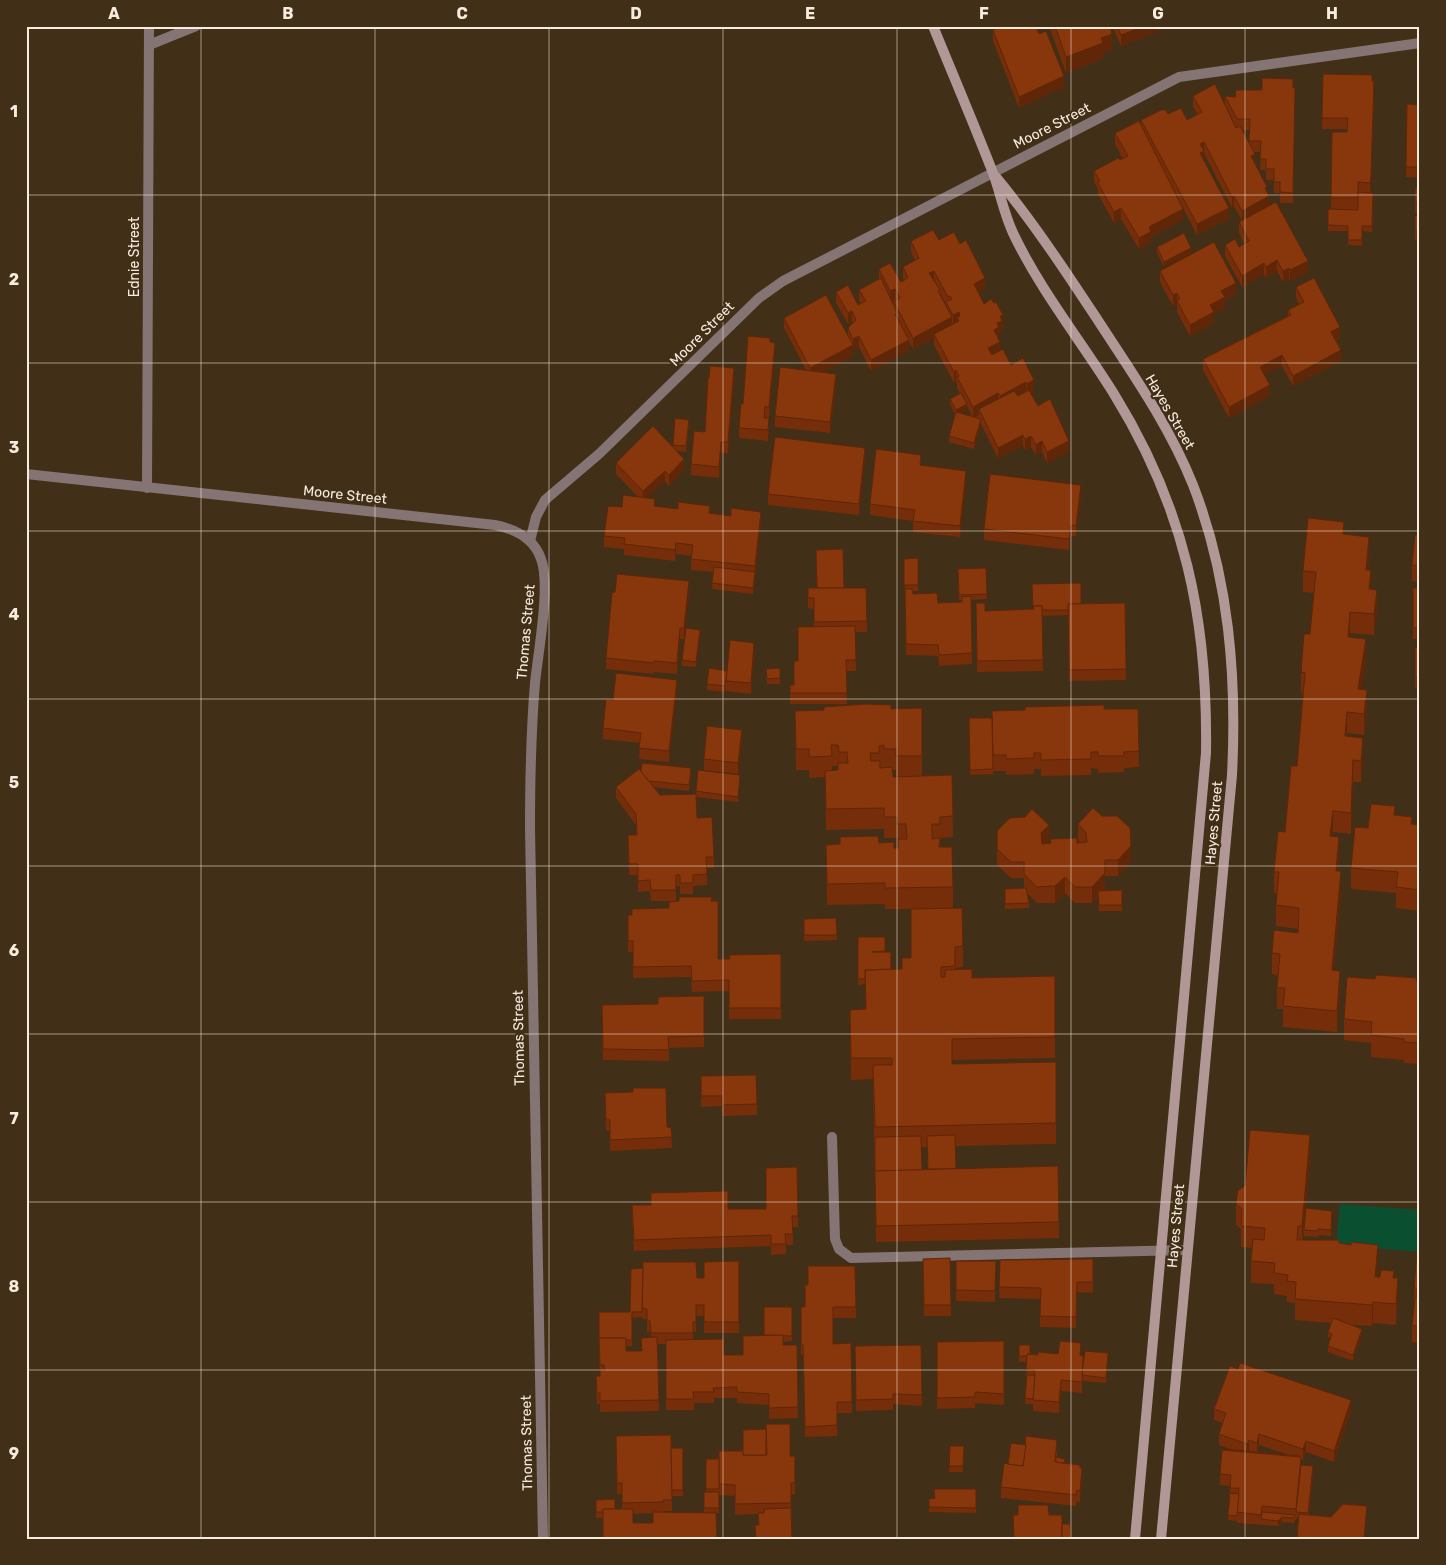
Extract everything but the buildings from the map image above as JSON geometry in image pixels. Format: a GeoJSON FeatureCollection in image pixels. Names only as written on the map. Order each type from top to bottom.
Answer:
{"type":"FeatureCollection","features":[{"type":"Feature","properties":{"kind":"street","name":"Ednie Street"},"geometry":{"type":"LineString","coordinates":[[147,488],[149,26]]}},
{"type":"Feature","properties":{"kind":"street"},"geometry":{"type":"LineString","coordinates":[[149,45],[196,26]]}},
{"type":"Feature","properties":{"kind":"street","name":"Hayes Street"},"geometry":{"type":"LineString","coordinates":[[933,26],[993,172],[1013,232],[1028,260],[1113,393],[1152,462],[1174,516],[1192,580],[1200,619],[1207,706],[1206,753],[1135,1539]]}},
{"type":"Feature","properties":{"kind":"street","name":"Moore Street"},"geometry":{"type":"LineString","coordinates":[[26,474],[495,525],[518,532],[530,541],[536,516],[545,500],[599,454],[759,298],[783,281],[1180,76],[1420,43]]}},
{"type":"Feature","properties":{"kind":"street","name":"Hayes Street"},"geometry":{"type":"LineString","coordinates":[[993,172],[1033,222],[1152,404],[1193,484],[1219,571],[1227,611],[1233,689],[1232,765],[1161,1539]]}},
{"type":"Feature","properties":{"kind":"street","name":"Thomas Street"},"geometry":{"type":"LineString","coordinates":[[530,541],[541,558],[545,577],[531,756],[530,828],[543,1539]]}},
{"type":"Feature","properties":{"kind":"street"},"geometry":{"type":"LineString","coordinates":[[832,1137],[835,1239],[838,1248],[851,1258],[1188,1250]]}},
{"type":"Feature","properties":{"kind":"green space"},"geometry":{"type":"Polygon","coordinates":[[[1340,1204],[1420,1210],[1420,1252],[1336,1245],[1340,1204]]]}}]}
